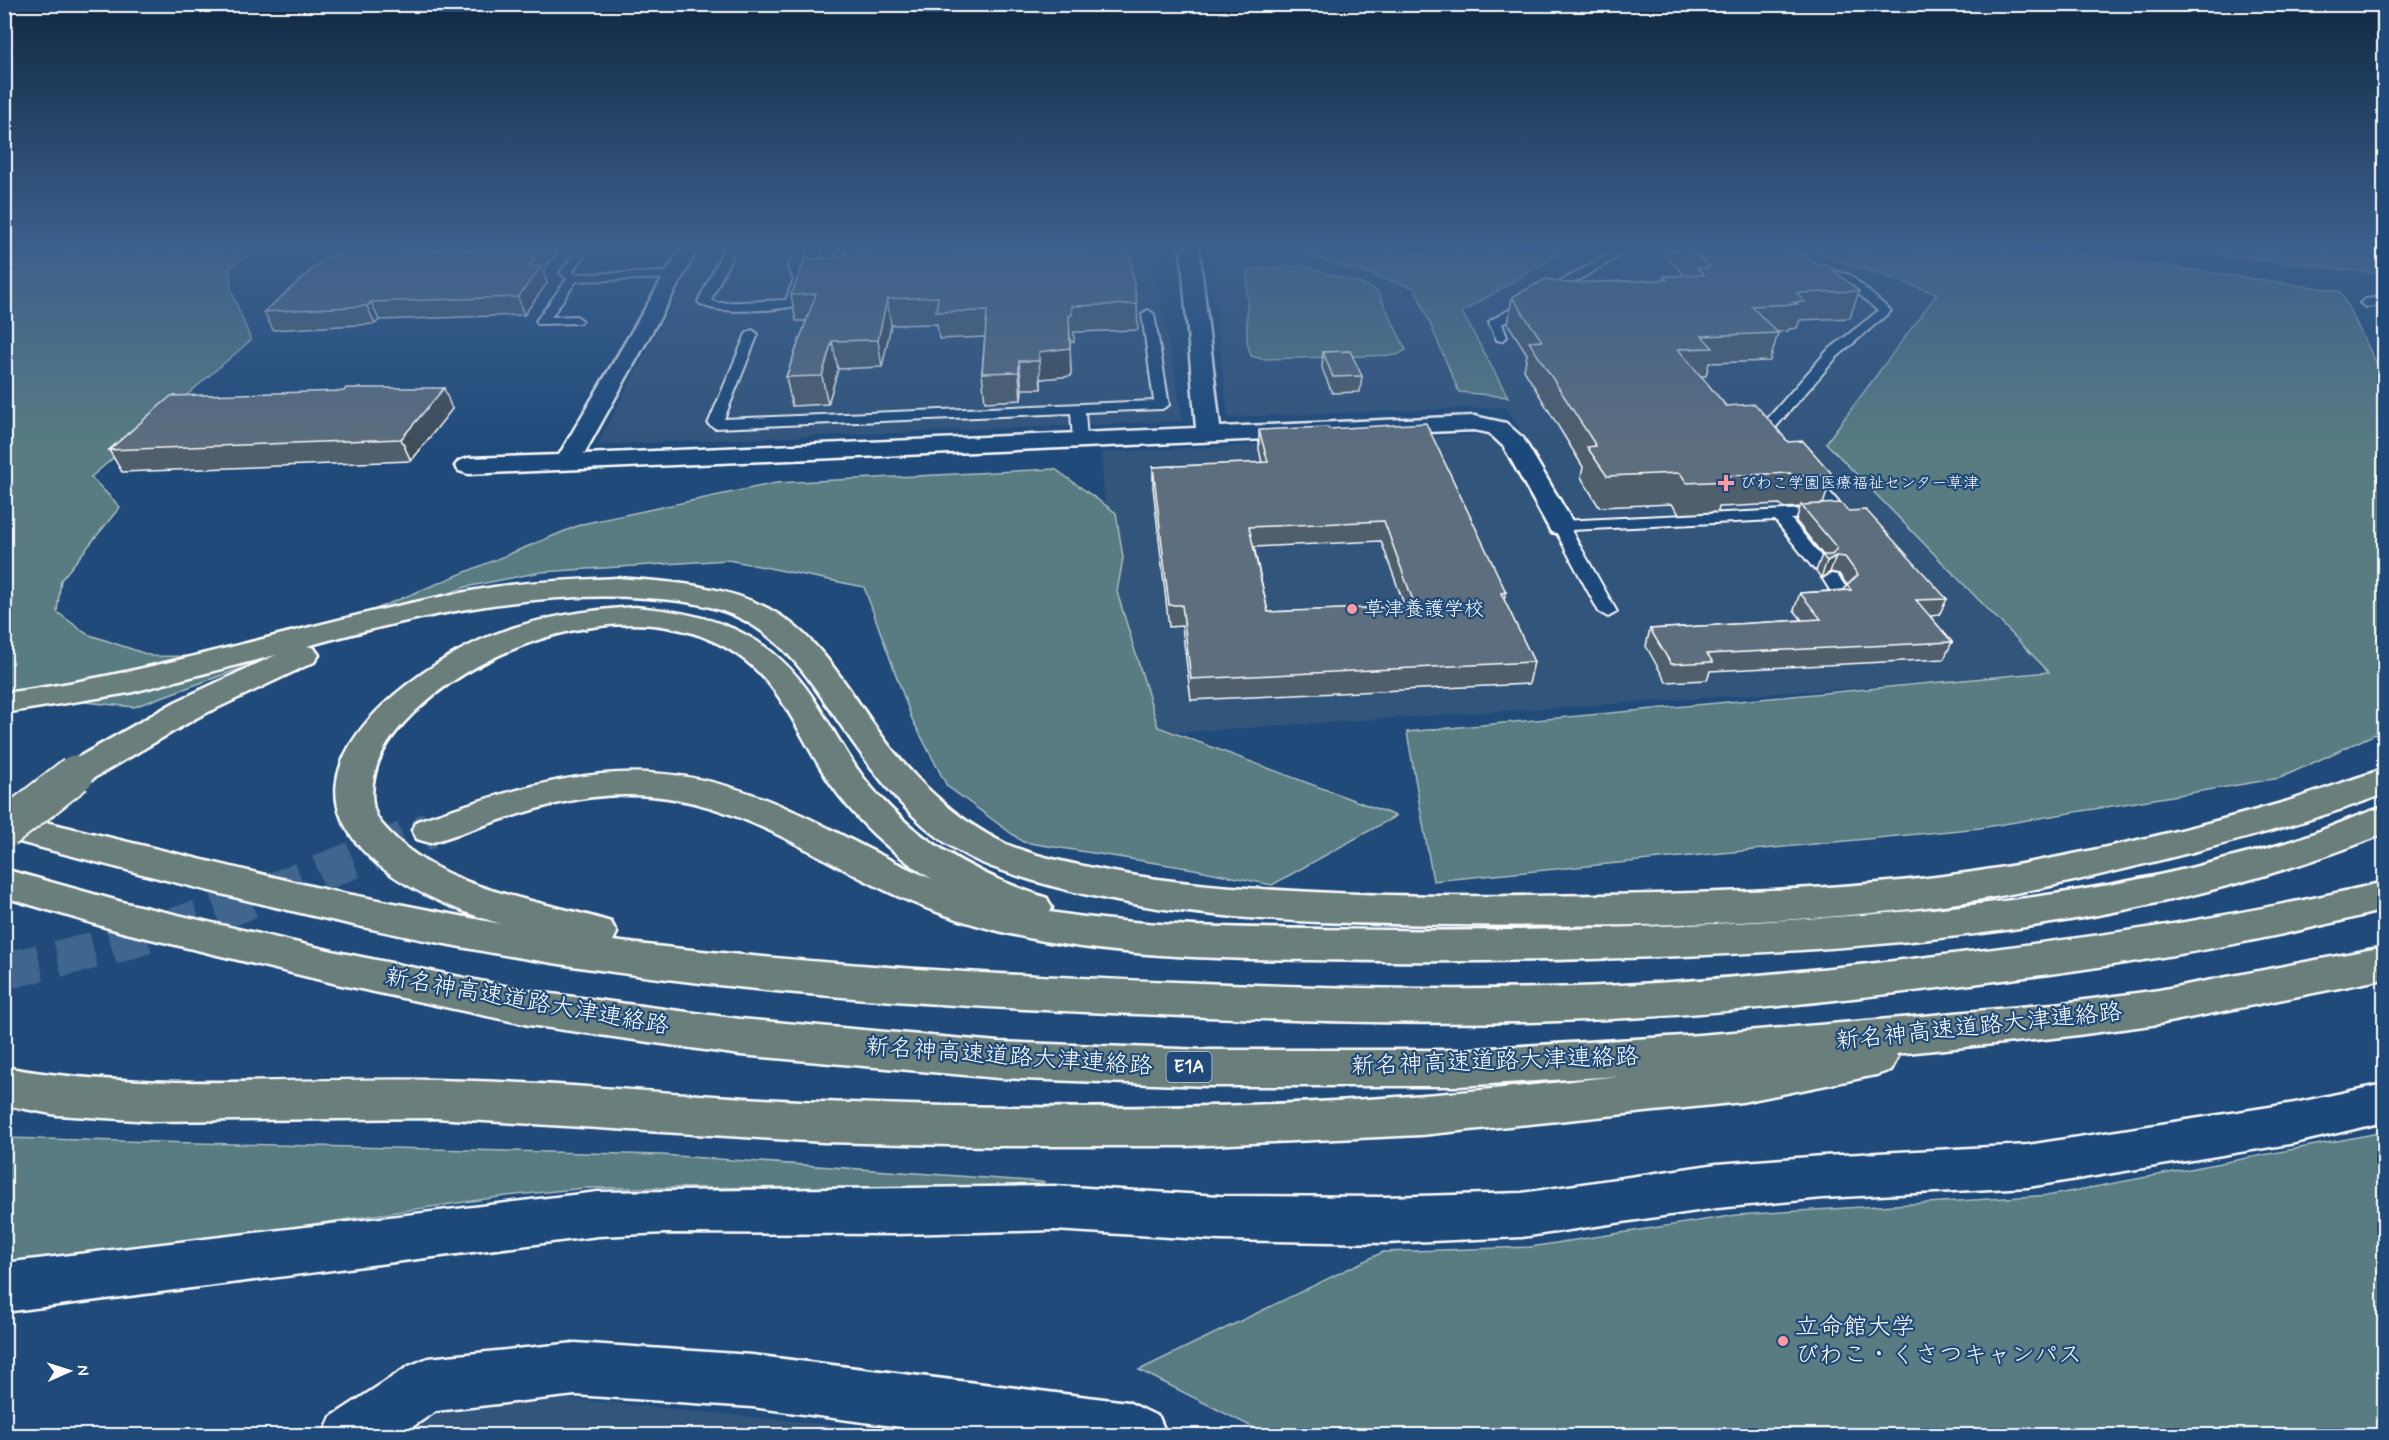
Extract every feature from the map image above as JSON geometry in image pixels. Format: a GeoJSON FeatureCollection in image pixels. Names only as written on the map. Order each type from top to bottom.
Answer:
{"type":"FeatureCollection","features":[{"type":"Feature","properties":{"kind":"highway"},"geometry":{"type":"LineString","coordinates":[[4,703],[150,679],[351,624],[494,597],[559,590],[617,588],[677,591],[728,602],[766,618],[796,642],[825,675],[870,744],[903,784],[945,824],[992,853],[1055,873],[1129,889],[1226,901],[1497,913],[1770,906],[1934,892],[2106,861],[2282,816],[2385,780]]}},
{"type":"Feature","properties":{"kind":"highway"},"geometry":{"type":"LineString","coordinates":[[4,830],[75,774],[144,732],[273,667],[339,642],[494,597]]}},
{"type":"Feature","properties":{"kind":"highway"},"geometry":{"type":"LineString","coordinates":[[797,977],[542,921],[435,884],[396,859],[364,828],[354,795],[358,763],[380,726],[410,695],[451,667],[494,645],[536,630],[588,621],[631,617],[673,619],[721,633],[747,646],[775,669],[798,698],[847,782],[896,836],[931,861],[976,885],[1029,907],[1093,924],[1185,940]]}},
{"type":"Feature","properties":{"kind":"highway"},"geometry":{"type":"LineString","coordinates":[[430,830],[507,804],[568,789],[622,783],[667,785],[713,793],[754,807],[902,882],[979,912],[1012,922],[1079,932],[1185,940],[1412,947],[1705,941],[1894,929],[2035,912],[2166,886],[2282,858],[2385,820]]}},
{"type":"Feature","properties":{"kind":"highway"},"geometry":{"type":"LineString","coordinates":[[4,825],[231,883],[394,919],[536,945],[797,977],[1100,997],[1300,1004],[1423,1006],[1617,1002],[1777,991],[2105,952],[2318,914],[2385,896]]}},
{"type":"Feature","properties":{"kind":"highway","name":"新名神高速道路大津連絡路"},"geometry":{"type":"LineString","coordinates":[[4,883],[122,917],[337,968],[529,1008],[740,1037],[998,1060],[1206,1068],[1459,1068],[1699,1053],[2064,1020],[2159,1007],[2385,963]]}},
{"type":"Feature","properties":{"kind":"highway"},"geometry":{"type":"LineString","coordinates":[[5,1086],[57,1096],[152,1102],[435,1099],[823,1122],[988,1126],[1187,1126],[1421,1115],[1742,1083],[2064,1020]]}},
{"type":"Feature","properties":{"kind":"street"},"geometry":{"type":"LineString","coordinates":[[567,462],[650,316]]}},
{"type":"Feature","properties":{"kind":"street"},"geometry":{"type":"LineString","coordinates":[[1197,316],[1209,434]]}},
{"type":"Feature","properties":{"kind":"street"},"geometry":{"type":"LineString","coordinates":[[468,466],[1474,423],[1497,428],[1514,443],[1561,526]]}},
{"type":"Feature","properties":{"kind":"street"},"geometry":{"type":"LineString","coordinates":[[4,1288],[598,1214],[666,1211],[896,1212],[1054,1208],[1220,1218],[1385,1220],[1522,1215],[1717,1186],[1823,1177],[2028,1166],[2295,1123],[2385,1103]]}},
{"type":"Feature","properties":{"kind":"street"},"geometry":{"type":"LineString","coordinates":[[350,1436],[428,1385],[575,1369],[752,1382],[1128,1429],[1140,1436]]}},
{"type":"Feature","properties":{"kind":"lane"},"geometry":{"type":"LineString","coordinates":[[545,316],[542,321],[576,320]]}},
{"type":"Feature","properties":{"kind":"lane"},"geometry":{"type":"LineString","coordinates":[[752,334],[715,424],[1162,405],[1148,316]]}},
{"type":"Feature","properties":{"kind":"lane"},"geometry":{"type":"LineString","coordinates":[[1501,337],[1495,323],[1507,316]]}},
{"type":"Feature","properties":{"kind":"lane"},"geometry":{"type":"LineString","coordinates":[[1608,612],[1561,526],[1839,512],[1767,428],[1832,354],[1879,316]]}},
{"type":"Feature","properties":{"kind":"lane"},"geometry":{"type":"LineString","coordinates":[[1078,409],[1080,440]]}},
{"type":"Feature","properties":{"kind":"lane"},"geometry":{"type":"LineString","coordinates":[[1779,515],[1820,565]]}},
{"type":"Feature","properties":{"kind":"lane"},"geometry":{"type":"LineString","coordinates":[[1826,601],[1840,591],[1831,579]]}},
{"type":"Feature","properties":{"kind":"shaded area"},"geometry":{"type":"Polygon","coordinates":[[[666,316],[1164,316],[1183,421],[597,445],[666,316]]]}},
{"type":"Feature","properties":{"kind":"shaded area"},"geometry":{"type":"Polygon","coordinates":[[[1217,316],[1451,318],[1972,316],[2083,673],[1123,736],[1101,452],[1492,434],[1501,442],[1541,518],[1573,516],[1506,407],[1228,417],[1217,316]]]}},
{"type":"Feature","properties":{"kind":"shaded area"},"geometry":{"type":"Polygon","coordinates":[[[572,1399],[935,1435],[387,1436],[435,1404],[572,1399]]]}},
{"type":"Feature","properties":{"kind":"green space"},"geometry":{"type":"Polygon","coordinates":[[[4,316],[241,316],[251,340],[91,477],[120,507],[61,580],[57,612],[87,634],[152,656],[259,657],[582,524],[776,483],[1055,469],[1116,513],[1123,558],[1117,592],[1158,727],[1396,816],[1272,885],[1194,869],[1023,842],[947,786],[912,719],[864,587],[728,560],[541,572],[466,587],[134,707],[5,694],[4,316]]]}},
{"type":"Feature","properties":{"kind":"green space"},"geometry":{"type":"Polygon","coordinates":[[[1247,316],[1390,316],[1406,350],[1397,355],[1262,359],[1251,356],[1247,342],[1247,316]]]}},
{"type":"Feature","properties":{"kind":"green space"},"geometry":{"type":"Polygon","coordinates":[[[1427,316],[1464,316],[1508,397],[1459,392],[1427,316]]]}},
{"type":"Feature","properties":{"kind":"green space"},"geometry":{"type":"Polygon","coordinates":[[[1920,316],[2353,316],[2376,362],[2384,355],[2384,730],[2280,778],[1980,828],[1433,881],[1407,732],[2049,672],[1826,443],[1920,316]]]}},
{"type":"Feature","properties":{"kind":"green space","name":"立命館大学 びわこ・くさつキャンパス"},"geometry":{"type":"Polygon","coordinates":[[[2384,1132],[2384,1435],[1268,1435],[1139,1370],[1383,1252],[1530,1247],[1737,1215],[2052,1195],[2384,1132]]]}},
{"type":"Feature","properties":{"kind":"green space"},"geometry":{"type":"Polygon","coordinates":[[[5,1138],[661,1155],[1044,1182],[1036,1187],[585,1188],[506,1196],[5,1269],[5,1138]]]}},
{"type":"Feature","properties":{"kind":"building"},"geometry":{"type":"Polygon","coordinates":[[[808,316],[883,316],[878,340],[832,341],[822,376],[786,377],[808,316]]]}},
{"type":"Feature","properties":{"kind":"building"},"geometry":{"type":"Polygon","coordinates":[[[987,316],[1069,316],[1070,348],[1039,352],[1039,361],[1019,361],[1019,372],[982,373],[987,316]]]}},
{"type":"Feature","properties":{"kind":"building"},"geometry":{"type":"Polygon","coordinates":[[[1525,316],[1761,316],[1778,333],[1702,336],[1713,348],[1678,349],[1726,406],[1755,404],[1788,442],[1803,441],[1833,475],[1794,477],[1790,473],[1723,476],[1727,481],[1687,483],[1680,473],[1607,476],[1587,447],[1596,446],[1529,342],[1542,341],[1525,316]]]}},
{"type":"Feature","properties":{"kind":"building"},"geometry":{"type":"Polygon","coordinates":[[[1350,351],[1362,376],[1333,377],[1323,352],[1350,351]]]}},
{"type":"Feature","properties":{"kind":"building"},"geometry":{"type":"Polygon","coordinates":[[[346,388],[444,388],[401,439],[109,450],[171,396],[344,391],[346,388]]]}},
{"type":"Feature","properties":{"kind":"building"},"geometry":{"type":"Polygon","coordinates":[[[1426,423],[1506,592],[1501,593],[1534,662],[1191,679],[1182,605],[1169,605],[1153,467],[1268,462],[1259,430],[1328,427],[1329,429],[1426,423]],[[1384,521],[1249,527],[1268,612],[1415,606],[1384,521]]]}},
{"type":"Feature","properties":{"kind":"building"},"geometry":{"type":"Polygon","coordinates":[[[1841,503],[1848,511],[1866,510],[1947,599],[1916,600],[1952,642],[1707,654],[1713,662],[1671,664],[1650,629],[1821,619],[1800,593],[1851,590],[1847,585],[1858,575],[1845,557],[1836,556],[1827,561],[1822,555],[1832,555],[1837,548],[1801,505],[1841,503]]]}},
{"type":"Feature","properties":{"kind":"tunnel"},"geometry":{"type":"LineString","coordinates":[[4,971],[109,947],[222,911],[430,830]]}},
{"type":"Feature","properties":{"kind":"place","name":"びわこ学園医療福祉センター草津"},"geometry":{"type":"Point","coordinates":[1726,483]}},
{"type":"Feature","properties":{"kind":"place","name":"草津養護学校"},"geometry":{"type":"Point","coordinates":[1352,609]}},
{"type":"Feature","properties":{"kind":"place","name":"立命館大学 びわこ・くさつキャンパス"},"geometry":{"type":"Point","coordinates":[1783,1341]}}]}
